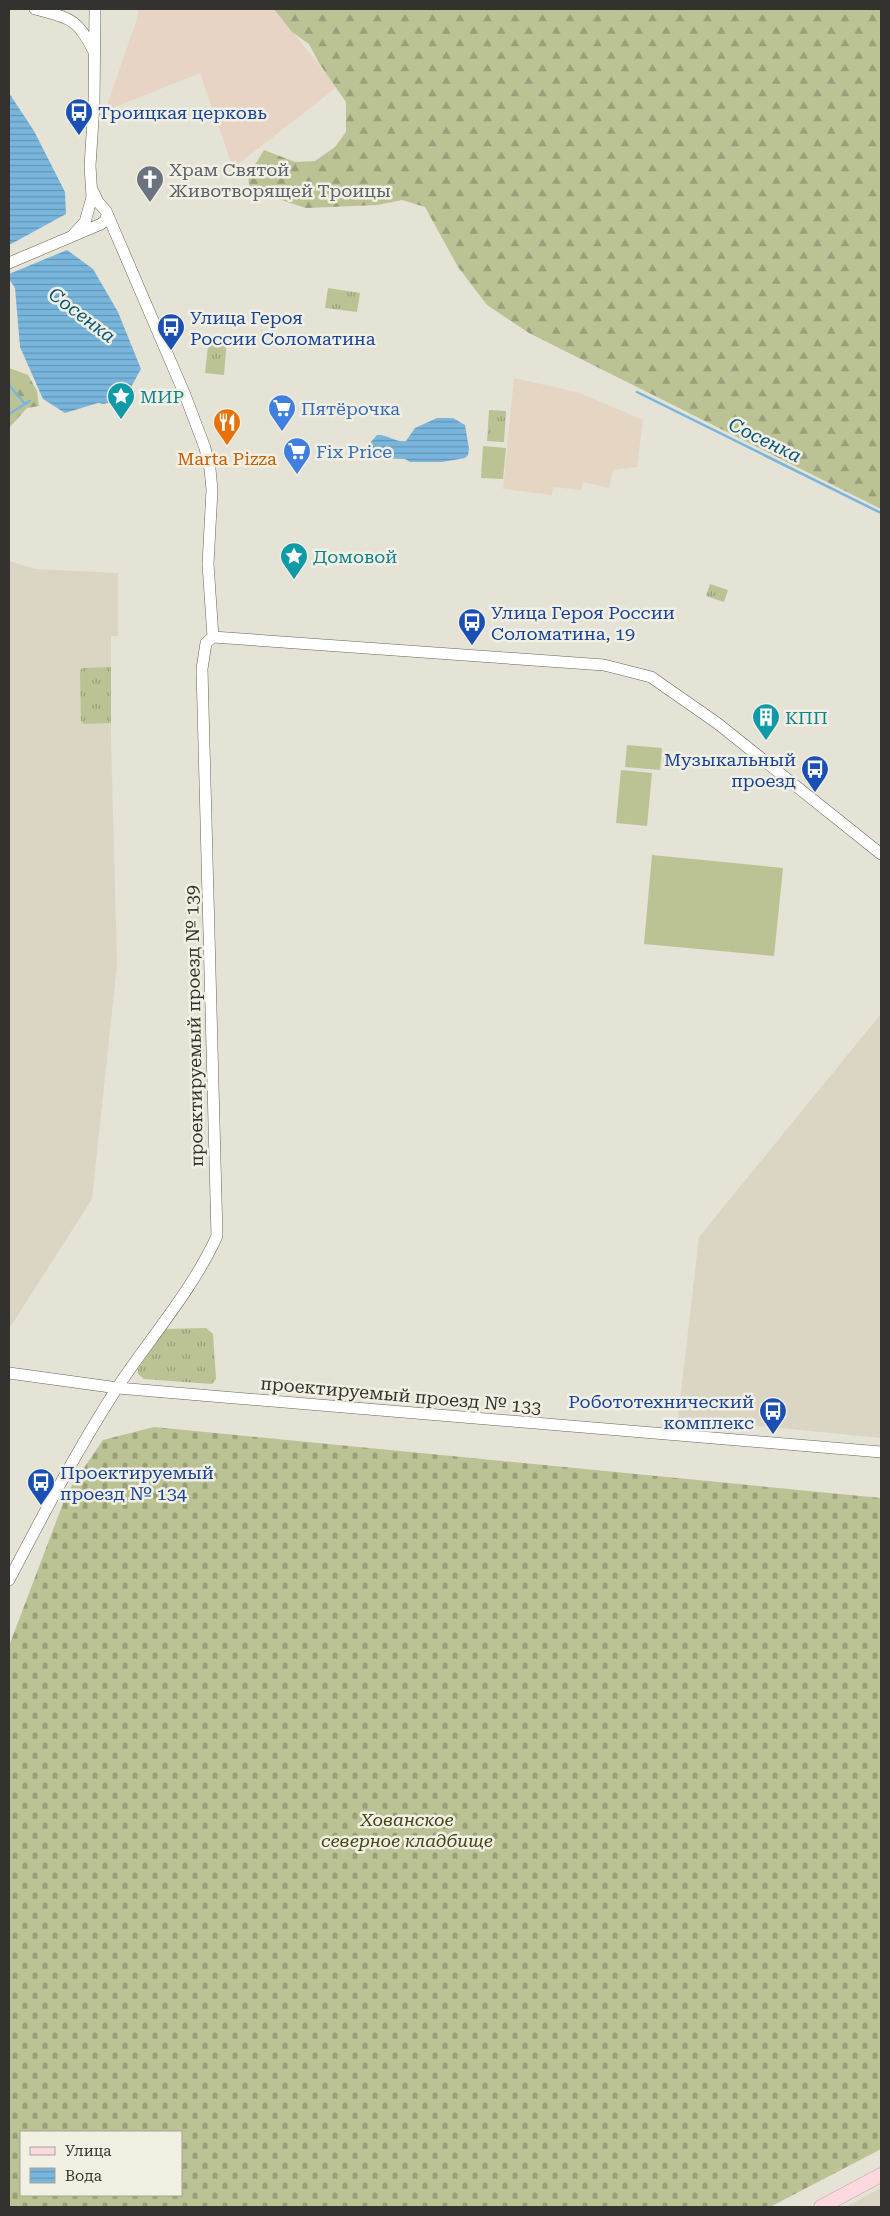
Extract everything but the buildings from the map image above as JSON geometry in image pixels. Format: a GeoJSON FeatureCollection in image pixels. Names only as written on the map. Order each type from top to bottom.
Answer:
{"type":"FeatureCollection","features":[{"type":"Feature","properties":{"kind":"main road"},"geometry":{"type":"LineString","coordinates":[[821,2207],[881,2175]]}},
{"type":"Feature","properties":{"kind":"street"},"geometry":{"type":"LineString","coordinates":[[35,9],[69,18],[78,25],[94,51]]}},
{"type":"Feature","properties":{"kind":"street"},"geometry":{"type":"LineString","coordinates":[[73,235],[82,226],[92,202],[90,166],[94,104],[95,9]]}},
{"type":"Feature","properties":{"kind":"street"},"geometry":{"type":"LineString","coordinates":[[92,189],[102,217]]}},
{"type":"Feature","properties":{"kind":"street"},"geometry":{"type":"LineString","coordinates":[[102,217],[90,222],[88,213],[93,206],[102,217],[111,229],[120,245],[185,395],[208,462],[212,490],[208,564],[213,637],[604,665],[651,677],[717,723],[881,854]]}},
{"type":"Feature","properties":{"kind":"street"},"geometry":{"type":"LineString","coordinates":[[9,263],[73,235],[102,217]]}},
{"type":"Feature","properties":{"kind":"street","name":"проектируемый проезд № 139"},"geometry":{"type":"LineString","coordinates":[[118,1388],[206,1261],[217,1236],[202,669],[206,644],[213,637]]}},
{"type":"Feature","properties":{"kind":"street","name":"проектируемый проезд № 133"},"geometry":{"type":"LineString","coordinates":[[9,1373],[118,1388],[881,1452]]}},
{"type":"Feature","properties":{"kind":"street"},"geometry":{"type":"LineString","coordinates":[[9,1580],[59,1487],[118,1388]]}},
{"type":"Feature","properties":{"kind":"shaded area"},"geometry":{"type":"Polygon","coordinates":[[[138,9],[274,9],[337,87],[233,168],[200,73],[105,111],[138,16],[138,9]]]}},
{"type":"Feature","properties":{"kind":"shaded area"},"geometry":{"type":"Polygon","coordinates":[[[514,378],[580,393],[643,420],[637,467],[613,470],[609,488],[583,482],[582,490],[553,487],[552,495],[503,489],[514,378]]]}},
{"type":"Feature","properties":{"kind":"shaded area"},"geometry":{"type":"Polygon","coordinates":[[[9,561],[35,569],[118,573],[118,636],[111,636],[111,739],[117,965],[92,1199],[9,1329],[9,561]]]}},
{"type":"Feature","properties":{"kind":"shaded area"},"geometry":{"type":"Polygon","coordinates":[[[881,1014],[881,1438],[678,1418],[699,1237],[881,1014]]]}},
{"type":"Feature","properties":{"kind":"shaded area"},"geometry":{"type":"Polygon","coordinates":[[[881,2188],[881,2207],[845,2207],[881,2188]]]}},
{"type":"Feature","properties":{"kind":"green space"},"geometry":{"type":"Polygon","coordinates":[[[274,9],[881,9],[881,509],[529,333],[487,305],[458,267],[425,207],[402,200],[377,205],[306,208],[275,198],[251,198],[248,176],[264,150],[295,162],[315,161],[335,147],[346,132],[346,102],[319,63],[309,44],[292,32],[274,9]]]}},
{"type":"Feature","properties":{"kind":"green space"},"geometry":{"type":"Polygon","coordinates":[[[328,288],[360,293],[357,312],[325,308],[328,288]]]}},
{"type":"Feature","properties":{"kind":"green space"},"geometry":{"type":"Polygon","coordinates":[[[209,337],[227,339],[224,375],[205,373],[209,337]]]}},
{"type":"Feature","properties":{"kind":"green space"},"geometry":{"type":"Polygon","coordinates":[[[9,368],[28,375],[37,391],[39,406],[27,408],[9,428],[9,368]]]}},
{"type":"Feature","properties":{"kind":"green space"},"geometry":{"type":"Polygon","coordinates":[[[489,410],[506,411],[504,442],[487,441],[489,410]]]}},
{"type":"Feature","properties":{"kind":"green space"},"geometry":{"type":"Polygon","coordinates":[[[483,446],[506,448],[503,479],[481,478],[483,446]]]}},
{"type":"Feature","properties":{"kind":"green space"},"geometry":{"type":"Polygon","coordinates":[[[710,584],[728,590],[724,602],[706,596],[710,584]]]}},
{"type":"Feature","properties":{"kind":"green space"},"geometry":{"type":"Polygon","coordinates":[[[111,667],[111,723],[84,724],[81,721],[80,671],[82,668],[111,667]]]}},
{"type":"Feature","properties":{"kind":"green space"},"geometry":{"type":"Polygon","coordinates":[[[627,745],[662,748],[660,770],[625,767],[627,745]]]}},
{"type":"Feature","properties":{"kind":"green space"},"geometry":{"type":"Polygon","coordinates":[[[621,770],[652,773],[647,826],[616,823],[621,770]]]}},
{"type":"Feature","properties":{"kind":"green space"},"geometry":{"type":"Polygon","coordinates":[[[652,855],[783,868],[774,956],[644,944],[652,855]]]}},
{"type":"Feature","properties":{"kind":"green space"},"geometry":{"type":"Polygon","coordinates":[[[206,1328],[213,1334],[216,1379],[212,1384],[144,1379],[138,1374],[138,1369],[165,1329],[206,1328]]]}},
{"type":"Feature","properties":{"kind":"green space","name":"Хованское северное кладбище"},"geometry":{"type":"Polygon","coordinates":[[[154,1427],[881,1498],[881,2149],[770,2207],[9,2207],[9,1646],[67,1493],[103,1440],[154,1427]]]}},
{"type":"Feature","properties":{"kind":"water"},"geometry":{"type":"Polygon","coordinates":[[[9,93],[34,131],[65,192],[66,214],[11,244],[9,244],[9,93]]]}},
{"type":"Feature","properties":{"kind":"water"},"geometry":{"type":"Polygon","coordinates":[[[67,250],[93,269],[118,312],[141,369],[131,387],[117,400],[104,404],[98,403],[65,413],[43,399],[20,347],[15,288],[9,279],[9,274],[67,250]]]}},
{"type":"Feature","properties":{"kind":"water"},"geometry":{"type":"Polygon","coordinates":[[[437,418],[453,418],[465,425],[469,449],[468,455],[465,458],[442,462],[410,462],[405,459],[380,458],[373,452],[371,442],[377,435],[398,441],[406,441],[415,428],[437,418]]]}},
{"type":"Feature","properties":{"kind":"waterway"},"geometry":{"type":"LineString","coordinates":[[9,385],[25,404]]}},
{"type":"Feature","properties":{"kind":"waterway","name":"Сосенка"},"geometry":{"type":"LineString","coordinates":[[637,392],[881,513]]}},
{"type":"Feature","properties":{"kind":"waterway"},"geometry":{"type":"LineString","coordinates":[[9,414],[30,401]]}},
{"type":"Feature","properties":{"kind":"place","name":"Троицкая церковь"},"geometry":{"type":"Point","coordinates":[79,136]}},
{"type":"Feature","properties":{"kind":"place","name":"Храм Святой Животворящей Троицы"},"geometry":{"type":"Point","coordinates":[150,203]}},
{"type":"Feature","properties":{"kind":"place","name":"Улица Героя России Соломатина"},"geometry":{"type":"Point","coordinates":[171,351]}},
{"type":"Feature","properties":{"kind":"place","name":"МИР"},"geometry":{"type":"Point","coordinates":[121,420]}},
{"type":"Feature","properties":{"kind":"place","name":"Пятёрочка"},"geometry":{"type":"Point","coordinates":[282,432]}},
{"type":"Feature","properties":{"kind":"place","name":"Marta Pizza"},"geometry":{"type":"Point","coordinates":[227,446]}},
{"type":"Feature","properties":{"kind":"place","name":"Fix Price"},"geometry":{"type":"Point","coordinates":[297,475]}},
{"type":"Feature","properties":{"kind":"place","name":"Домовой"},"geometry":{"type":"Point","coordinates":[294,580]}},
{"type":"Feature","properties":{"kind":"place","name":"Улица Героя России Соломатина, 19"},"geometry":{"type":"Point","coordinates":[472,646]}},
{"type":"Feature","properties":{"kind":"place","name":"КПП"},"geometry":{"type":"Point","coordinates":[766,741]}},
{"type":"Feature","properties":{"kind":"place","name":"Музыкальный проезд"},"geometry":{"type":"Point","coordinates":[815,793]}},
{"type":"Feature","properties":{"kind":"place","name":"Робототехнический комплекс"},"geometry":{"type":"Point","coordinates":[773,1435]}},
{"type":"Feature","properties":{"kind":"place","name":"Проектируемый проезд № 134"},"geometry":{"type":"Point","coordinates":[41,1506]}}]}
